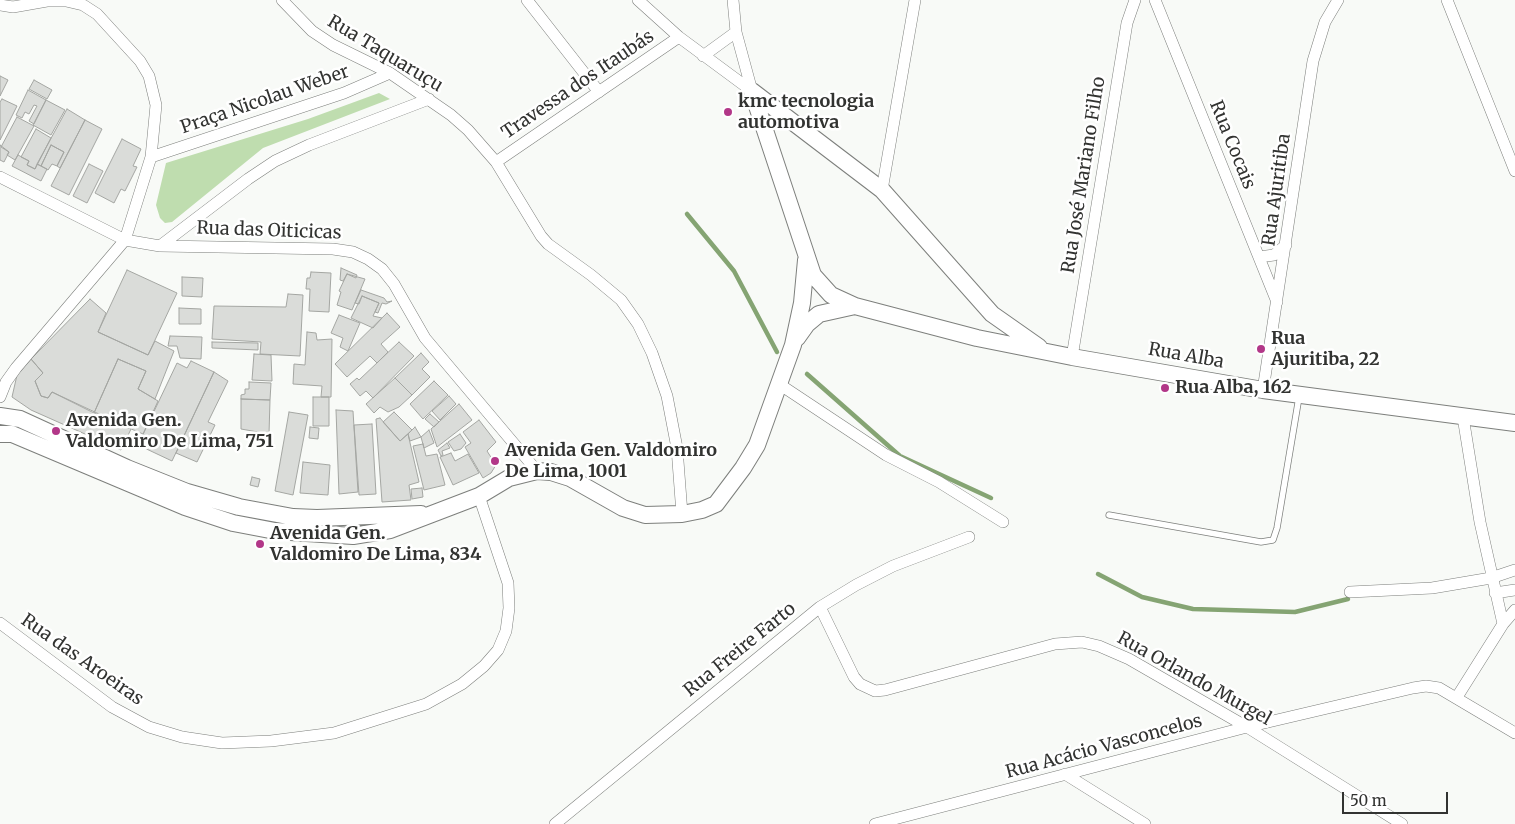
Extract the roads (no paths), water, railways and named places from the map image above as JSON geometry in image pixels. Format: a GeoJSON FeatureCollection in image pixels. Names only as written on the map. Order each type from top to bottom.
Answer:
{"type":"FeatureCollection","features":[{"type":"Feature","properties":{"kind":"street","name":"Rua Taquaruçu"},"geometry":{"type":"LineString","coordinates":[[282,0],[312,31],[390,73],[429,99],[468,130],[496,162],[540,236],[621,300],[638,324],[652,353],[667,396],[677,448],[682,514]]}},
{"type":"Feature","properties":{"kind":"street"},"geometry":{"type":"LineString","coordinates":[[527,0],[599,92]]}},
{"type":"Feature","properties":{"kind":"street"},"geometry":{"type":"LineString","coordinates":[[638,0],[679,37],[882,190],[992,314],[1044,351]]}},
{"type":"Feature","properties":{"kind":"street"},"geometry":{"type":"LineString","coordinates":[[0,434],[12,434],[185,507],[233,523],[275,531],[353,536],[390,530],[479,496],[509,478],[537,471],[551,472],[570,478],[623,508],[645,515],[682,514],[716,504],[743,468],[757,445],[793,345],[802,303],[806,260],[752,91],[736,32],[733,0]]}},
{"type":"Feature","properties":{"kind":"street"},"geometry":{"type":"LineString","coordinates":[[882,190],[914,0]]}},
{"type":"Feature","properties":{"kind":"street","name":"Rua José Mariano Filho"},"geometry":{"type":"LineString","coordinates":[[1072,357],[1127,23],[1135,0]]}},
{"type":"Feature","properties":{"kind":"street","name":"Rua Cocais"},"geometry":{"type":"LineString","coordinates":[[1155,0],[1278,304]]}},
{"type":"Feature","properties":{"kind":"street","name":"Rua Ajuritiba"},"geometry":{"type":"LineString","coordinates":[[1263,390],[1278,304],[1313,61],[1325,22],[1338,0]]}},
{"type":"Feature","properties":{"kind":"street"},"geometry":{"type":"LineString","coordinates":[[1446,0],[1515,171]]}},
{"type":"Feature","properties":{"kind":"street"},"geometry":{"type":"LineString","coordinates":[[0,5],[13,7],[47,1],[66,1],[83,5],[97,14],[128,45],[149,76],[156,105],[150,157],[125,240],[16,368],[6,382],[0,397]]}},
{"type":"Feature","properties":{"kind":"street"},"geometry":{"type":"LineString","coordinates":[[704,56],[736,32]]}},
{"type":"Feature","properties":{"kind":"street","name":"Travessa dos Itaubás"},"geometry":{"type":"LineString","coordinates":[[496,162],[679,37]]}},
{"type":"Feature","properties":{"kind":"street","name":"Praça Nicolau Weber"},"geometry":{"type":"LineString","coordinates":[[150,157],[344,92],[390,73]]}},
{"type":"Feature","properties":{"kind":"street"},"geometry":{"type":"LineString","coordinates":[[160,246],[248,179],[275,161],[429,99]]}},
{"type":"Feature","properties":{"kind":"street"},"geometry":{"type":"LineString","coordinates":[[765,131],[779,111]]}},
{"type":"Feature","properties":{"kind":"street","name":"Rua das Oiticicas"},"geometry":{"type":"LineString","coordinates":[[0,177],[125,240],[160,246],[333,249],[353,252],[368,259],[382,269],[394,284],[425,338],[537,471]]}},
{"type":"Feature","properties":{"kind":"street"},"geometry":{"type":"LineString","coordinates":[[1259,257],[1274,254],[1286,245]]}},
{"type":"Feature","properties":{"kind":"street","name":"Rua Alba"},"geometry":{"type":"LineString","coordinates":[[806,260],[821,286],[831,295],[855,306],[977,338],[1072,357],[1263,390],[1515,423]]}},
{"type":"Feature","properties":{"kind":"street"},"geometry":{"type":"LineString","coordinates":[[793,345],[807,324],[819,314],[855,306]]}},
{"type":"Feature","properties":{"kind":"street"},"geometry":{"type":"LineString","coordinates":[[977,338],[990,327],[992,314]]}},
{"type":"Feature","properties":{"kind":"street"},"geometry":{"type":"LineString","coordinates":[[779,384],[886,455],[940,482],[1003,522]]}},
{"type":"Feature","properties":{"kind":"street"},"geometry":{"type":"LineString","coordinates":[[0,416],[20,419],[128,468],[187,492],[238,508],[293,517],[317,518],[385,514],[434,514]]}},
{"type":"Feature","properties":{"kind":"street"},"geometry":{"type":"LineString","coordinates":[[1463,417],[1491,578],[1503,624]]}},
{"type":"Feature","properties":{"kind":"street","name":"Rua das Aroeiras"},"geometry":{"type":"LineString","coordinates":[[0,623],[112,707],[149,727],[182,737],[222,743],[271,741],[334,733],[426,704],[462,684],[484,666],[498,650],[506,631],[509,608],[508,583],[479,496]]}},
{"type":"Feature","properties":{"kind":"street","name":"Rua Freire Farto"},"geometry":{"type":"LineString","coordinates":[[557,823],[820,607],[856,584],[893,566],[969,537]]}},
{"type":"Feature","properties":{"kind":"street"},"geometry":{"type":"LineString","coordinates":[[1350,592],[1432,588],[1491,578],[1515,570]]}},
{"type":"Feature","properties":{"kind":"street"},"geometry":{"type":"LineString","coordinates":[[1495,592],[1515,590]]}},
{"type":"Feature","properties":{"kind":"street","name":"Rua Orlando Murgel"},"geometry":{"type":"LineString","coordinates":[[820,607],[854,677],[868,689],[885,690],[1055,644],[1082,642],[1099,646],[1129,659],[1247,727],[1402,824]]}},
{"type":"Feature","properties":{"kind":"street"},"geometry":{"type":"LineString","coordinates":[[1457,697],[1503,624],[1515,610]]}},
{"type":"Feature","properties":{"kind":"street","name":"Rua Acácio Vasconcelos"},"geometry":{"type":"LineString","coordinates":[[876,824],[1247,727],[1426,686],[1439,688],[1457,697],[1515,733]]}},
{"type":"Feature","properties":{"kind":"street"},"geometry":{"type":"LineString","coordinates":[[1065,774],[1145,824]]}},
{"type":"Feature","properties":{"kind":"lane"},"geometry":{"type":"LineString","coordinates":[[1109,515],[1261,542],[1273,540],[1277,528],[1299,395]]}},
{"type":"Feature","properties":{"kind":"waterway"},"geometry":{"type":"LineString","coordinates":[[687,214],[734,271],[777,352]]}},
{"type":"Feature","properties":{"kind":"waterway"},"geometry":{"type":"LineString","coordinates":[[807,374],[900,456],[991,498]]}},
{"type":"Feature","properties":{"kind":"waterway"},"geometry":{"type":"LineString","coordinates":[[1098,574],[1142,597],[1193,609],[1295,612],[1348,599]]}},
{"type":"Feature","properties":{"kind":"place","name":"kmc tecnologia automotiva"},"geometry":{"type":"Point","coordinates":[728,112]}},
{"type":"Feature","properties":{"kind":"place","name":"Rua Ajuritiba, 22"},"geometry":{"type":"Point","coordinates":[1261,349]}},
{"type":"Feature","properties":{"kind":"place","name":"Rua Alba, 162"},"geometry":{"type":"Point","coordinates":[1165,388]}},
{"type":"Feature","properties":{"kind":"place","name":"Avenida Gen. Valdomiro De Lima, 751"},"geometry":{"type":"Point","coordinates":[56,431]}},
{"type":"Feature","properties":{"kind":"place","name":"Avenida Gen. Valdomiro De Lima, 1001"},"geometry":{"type":"Point","coordinates":[495,461]}},
{"type":"Feature","properties":{"kind":"place","name":"Avenida Gen. Valdomiro De Lima, 834"},"geometry":{"type":"Point","coordinates":[260,544]}}]}
